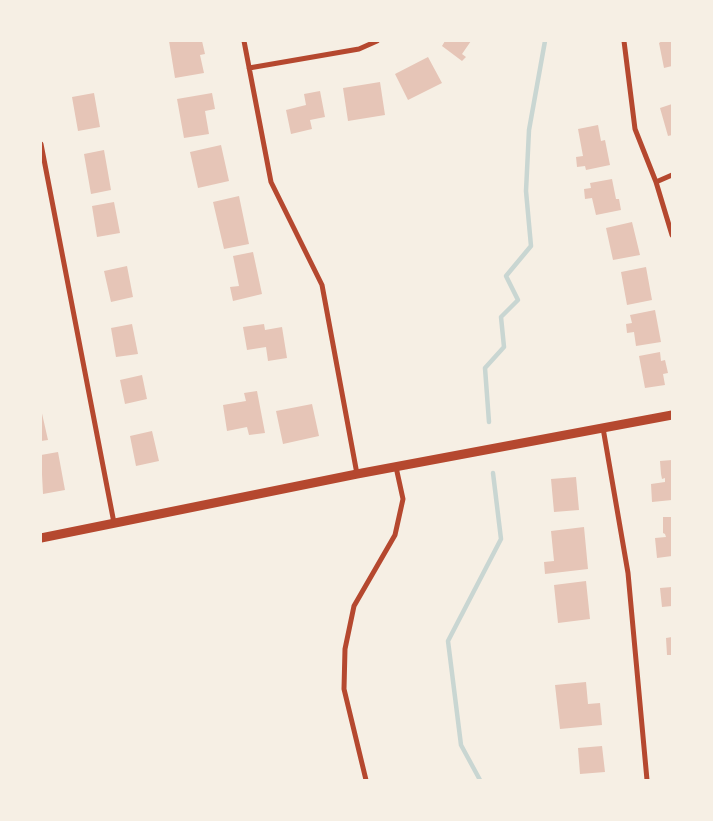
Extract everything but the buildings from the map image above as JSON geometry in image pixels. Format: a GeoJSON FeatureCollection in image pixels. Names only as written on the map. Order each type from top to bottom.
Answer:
{"type":"FeatureCollection","features":[{"type":"Feature","properties":{"kind":"street"},"geometry":{"type":"LineString","coordinates":[[244,41],[271,182],[322,285],[356,474]]}},
{"type":"Feature","properties":{"kind":"street"},"geometry":{"type":"LineString","coordinates":[[249,68],[359,49],[377,41]]}},
{"type":"Feature","properties":{"kind":"street"},"geometry":{"type":"LineString","coordinates":[[624,41],[635,128],[656,182],[672,235]]}},
{"type":"Feature","properties":{"kind":"street"},"geometry":{"type":"LineString","coordinates":[[41,144],[114,523]]}},
{"type":"Feature","properties":{"kind":"street"},"geometry":{"type":"LineString","coordinates":[[656,182],[672,176]]}},
{"type":"Feature","properties":{"kind":"street"},"geometry":{"type":"LineString","coordinates":[[41,538],[356,474],[672,415]]}},
{"type":"Feature","properties":{"kind":"street"},"geometry":{"type":"LineString","coordinates":[[603,428],[628,573],[647,780]]}},
{"type":"Feature","properties":{"kind":"street"},"geometry":{"type":"LineString","coordinates":[[366,780],[344,689],[345,649],[354,606],[395,535],[403,499],[396,467]]}},
{"type":"Feature","properties":{"kind":"waterway"},"geometry":{"type":"LineString","coordinates":[[489,422],[485,368],[504,347],[501,317],[518,300],[506,276],[531,246],[526,191],[529,130],[545,41]]}},
{"type":"Feature","properties":{"kind":"waterway"},"geometry":{"type":"LineString","coordinates":[[480,780],[461,745],[448,641],[501,539],[493,473]]}}]}
